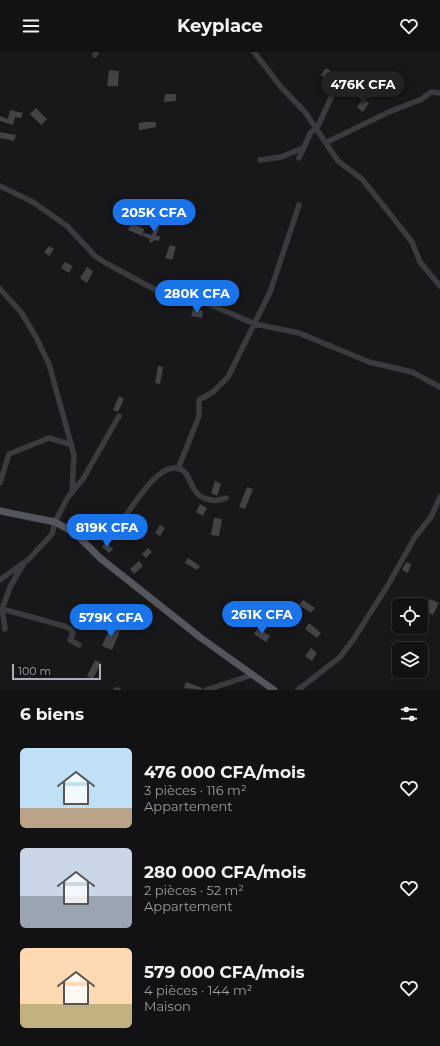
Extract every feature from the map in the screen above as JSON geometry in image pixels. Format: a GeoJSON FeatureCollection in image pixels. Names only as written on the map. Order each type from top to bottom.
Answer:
{"type":"FeatureCollection","features":[{"type":"Feature","properties":{"kind":"main road"},"geometry":{"type":"LineString","coordinates":[[0,511],[55,522],[75,533],[100,558],[252,675],[274,690]]}},
{"type":"Feature","properties":{"kind":"street"},"geometry":{"type":"LineString","coordinates":[[254,52],[281,87],[305,112],[327,142],[338,161],[362,179],[390,214],[412,242],[420,262],[440,286]]}},
{"type":"Feature","properties":{"kind":"street"},"geometry":{"type":"LineString","coordinates":[[299,158],[312,132],[317,128],[336,87]]}},
{"type":"Feature","properties":{"kind":"street"},"geometry":{"type":"LineString","coordinates":[[327,142],[389,112],[422,99],[431,92],[440,93]]}},
{"type":"Feature","properties":{"kind":"street"},"geometry":{"type":"LineString","coordinates":[[260,160],[281,157],[303,148]]}},
{"type":"Feature","properties":{"kind":"street"},"geometry":{"type":"LineString","coordinates":[[0,186],[33,202],[67,226],[94,256],[166,296],[204,302],[255,324],[299,333],[369,362],[412,372],[440,387]]}},
{"type":"Feature","properties":{"kind":"street"},"geometry":{"type":"LineString","coordinates":[[178,469],[199,416],[199,400],[214,392],[228,377],[255,324],[283,255],[299,205]]}},
{"type":"Feature","properties":{"kind":"street"},"geometry":{"type":"LineString","coordinates":[[0,289],[21,312],[36,337],[49,364],[74,455],[72,493]]}},
{"type":"Feature","properties":{"kind":"street"},"geometry":{"type":"LineString","coordinates":[[0,580],[24,563],[43,546],[52,534],[55,522],[72,493],[83,479],[119,416]]}},
{"type":"Feature","properties":{"kind":"street"},"geometry":{"type":"LineString","coordinates":[[0,483],[9,454],[49,438],[72,445]]}},
{"type":"Feature","properties":{"kind":"street"},"geometry":{"type":"LineString","coordinates":[[75,533],[84,529],[112,530],[117,527],[134,502],[153,480],[163,472],[172,468],[186,472],[198,494],[214,501],[226,498]]}},
{"type":"Feature","properties":{"kind":"street"},"geometry":{"type":"LineString","coordinates":[[298,690],[340,658],[354,640],[388,585],[415,537],[431,517],[440,497]]}},
{"type":"Feature","properties":{"kind":"street"},"geometry":{"type":"LineString","coordinates":[[5,629],[1,609],[10,588],[24,563]]}},
{"type":"Feature","properties":{"kind":"street"},"geometry":{"type":"LineString","coordinates":[[7,597],[7,604],[11,611]]}},
{"type":"Feature","properties":{"kind":"street"},"geometry":{"type":"LineString","coordinates":[[1,609],[70,629],[73,633],[70,640],[79,645]]}},
{"type":"Feature","properties":{"kind":"street"},"geometry":{"type":"LineString","coordinates":[[206,690],[252,675]]}},
{"type":"Feature","properties":{"kind":"building"},"geometry":{"type":"Polygon","coordinates":[[[326,68],[331,71],[326,79],[321,75],[326,68]]]}},
{"type":"Feature","properties":{"kind":"building"},"geometry":{"type":"Polygon","coordinates":[[[109,70],[119,71],[118,86],[107,86],[109,70]]]}},
{"type":"Feature","properties":{"kind":"building"},"geometry":{"type":"Polygon","coordinates":[[[165,94],[176,94],[176,101],[164,102],[165,94]]]}},
{"type":"Feature","properties":{"kind":"building"},"geometry":{"type":"Polygon","coordinates":[[[363,99],[369,103],[363,112],[357,107],[363,99]]]}},
{"type":"Feature","properties":{"kind":"building"},"geometry":{"type":"Polygon","coordinates":[[[36,108],[47,119],[41,125],[30,114],[36,108]]]}},
{"type":"Feature","properties":{"kind":"building"},"geometry":{"type":"Polygon","coordinates":[[[10,110],[23,113],[21,118],[15,117],[13,125],[0,121],[0,116],[8,119],[10,110]]]}},
{"type":"Feature","properties":{"kind":"building"},"geometry":{"type":"Polygon","coordinates":[[[156,122],[156,127],[139,130],[139,123],[156,122]]]}},
{"type":"Feature","properties":{"kind":"building"},"geometry":{"type":"Polygon","coordinates":[[[0,132],[16,135],[14,141],[0,138],[0,132]]]}},
{"type":"Feature","properties":{"kind":"building"},"geometry":{"type":"Polygon","coordinates":[[[152,201],[156,203],[152,213],[147,210],[152,201]]]}},
{"type":"Feature","properties":{"kind":"building"},"geometry":{"type":"Polygon","coordinates":[[[119,204],[128,208],[122,219],[114,215],[119,204]]]}},
{"type":"Feature","properties":{"kind":"building"},"geometry":{"type":"Polygon","coordinates":[[[157,219],[162,221],[156,236],[160,236],[159,241],[154,240],[152,243],[149,242],[150,239],[143,236],[143,233],[152,235],[157,219]]]}},
{"type":"Feature","properties":{"kind":"building"},"geometry":{"type":"Polygon","coordinates":[[[131,223],[144,229],[142,236],[128,230],[131,223]]]}},
{"type":"Feature","properties":{"kind":"building"},"geometry":{"type":"Polygon","coordinates":[[[170,245],[176,247],[172,260],[165,258],[170,245]]]}},
{"type":"Feature","properties":{"kind":"building"},"geometry":{"type":"Polygon","coordinates":[[[49,246],[54,249],[49,256],[44,252],[49,246]]]}},
{"type":"Feature","properties":{"kind":"building"},"geometry":{"type":"Polygon","coordinates":[[[65,262],[73,266],[69,273],[61,268],[65,262]]]}},
{"type":"Feature","properties":{"kind":"building"},"geometry":{"type":"Polygon","coordinates":[[[87,267],[93,271],[87,283],[80,278],[87,267]]]}},
{"type":"Feature","properties":{"kind":"building"},"geometry":{"type":"Polygon","coordinates":[[[193,309],[203,311],[202,318],[191,316],[193,309]]]}},
{"type":"Feature","properties":{"kind":"building"},"geometry":{"type":"Polygon","coordinates":[[[158,366],[163,367],[160,384],[155,383],[158,366]]]}},
{"type":"Feature","properties":{"kind":"building"},"geometry":{"type":"Polygon","coordinates":[[[119,396],[124,399],[118,412],[113,410],[119,396]]]}},
{"type":"Feature","properties":{"kind":"building"},"geometry":{"type":"Polygon","coordinates":[[[215,481],[221,484],[217,496],[211,493],[215,481]]]}},
{"type":"Feature","properties":{"kind":"building"},"geometry":{"type":"Polygon","coordinates":[[[247,487],[253,489],[245,509],[239,507],[247,487]]]}},
{"type":"Feature","properties":{"kind":"building"},"geometry":{"type":"Polygon","coordinates":[[[200,504],[207,508],[203,516],[196,512],[200,504]]]}},
{"type":"Feature","properties":{"kind":"building"},"geometry":{"type":"Polygon","coordinates":[[[214,518],[222,519],[219,536],[211,535],[214,518]]]}},
{"type":"Feature","properties":{"kind":"building"},"geometry":{"type":"Polygon","coordinates":[[[160,525],[165,528],[160,536],[155,533],[160,525]]]}},
{"type":"Feature","properties":{"kind":"building"},"geometry":{"type":"Polygon","coordinates":[[[105,542],[113,549],[109,553],[102,547],[105,542]]]}},
{"type":"Feature","properties":{"kind":"building"},"geometry":{"type":"Polygon","coordinates":[[[148,548],[152,552],[146,558],[142,554],[148,548]]]}},
{"type":"Feature","properties":{"kind":"building"},"geometry":{"type":"Polygon","coordinates":[[[188,558],[200,566],[197,570],[185,563],[188,558]]]}},
{"type":"Feature","properties":{"kind":"building"},"geometry":{"type":"Polygon","coordinates":[[[139,561],[143,566],[134,574],[130,569],[139,561]]]}},
{"type":"Feature","properties":{"kind":"building"},"geometry":{"type":"Polygon","coordinates":[[[406,562],[411,564],[408,573],[402,570],[406,562]]]}},
{"type":"Feature","properties":{"kind":"building"},"geometry":{"type":"Polygon","coordinates":[[[430,599],[439,603],[433,615],[428,612],[428,602],[430,599]]]}},
{"type":"Feature","properties":{"kind":"building"},"geometry":{"type":"Polygon","coordinates":[[[303,600],[315,608],[311,613],[299,605],[303,600]]]}},
{"type":"Feature","properties":{"kind":"building"},"geometry":{"type":"Polygon","coordinates":[[[121,606],[128,615],[124,618],[117,609],[121,606]]]}},
{"type":"Feature","properties":{"kind":"building"},"geometry":{"type":"Polygon","coordinates":[[[309,623],[321,633],[317,638],[305,629],[309,623]]]}},
{"type":"Feature","properties":{"kind":"building"},"geometry":{"type":"Polygon","coordinates":[[[110,627],[120,631],[112,650],[102,646],[110,627]]]}},
{"type":"Feature","properties":{"kind":"building"},"geometry":{"type":"Polygon","coordinates":[[[258,628],[270,636],[266,642],[254,634],[258,628]]]}},
{"type":"Feature","properties":{"kind":"building"},"geometry":{"type":"Polygon","coordinates":[[[311,648],[317,653],[312,661],[305,656],[311,648]]]}},
{"type":"Feature","properties":{"kind":"building"},"geometry":{"type":"Polygon","coordinates":[[[95,660],[101,663],[93,679],[87,676],[95,660]]]}},
{"type":"Feature","properties":{"kind":"building"},"geometry":{"type":"Polygon","coordinates":[[[186,682],[202,688],[202,690],[184,688],[186,682]]]}}]}
